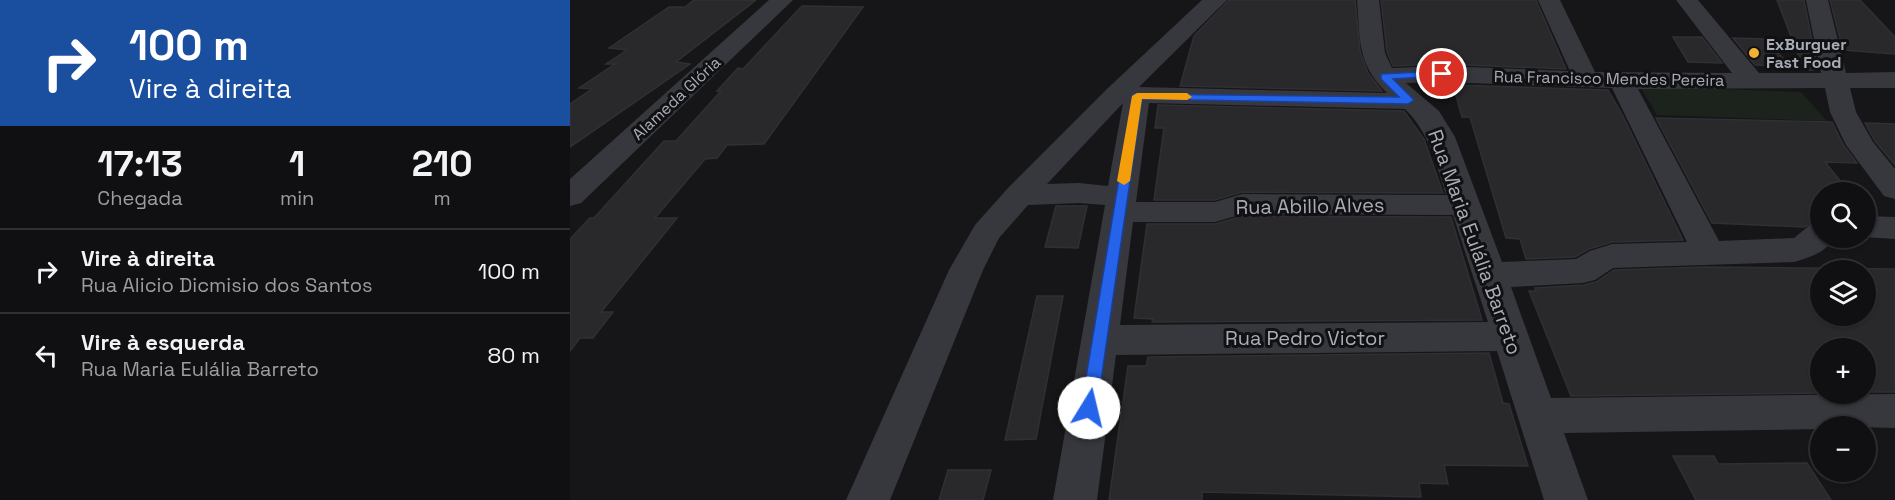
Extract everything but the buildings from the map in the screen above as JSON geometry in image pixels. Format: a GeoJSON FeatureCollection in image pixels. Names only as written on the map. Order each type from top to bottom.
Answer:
{"type":"FeatureCollection","features":[{"type":"Feature","properties":{"kind":"street","name":"Alameda Glória"},"geometry":{"type":"LineString","coordinates":[[570,196],[782,0]]}},
{"type":"Feature","properties":{"kind":"street"},"geometry":{"type":"LineString","coordinates":[[868,500],[966,270],[986,234],[1019,195],[1127,95],[1198,14],[1216,0]]}},
{"type":"Feature","properties":{"kind":"street","name":"Rua Maria Eulália Barreto"},"geometry":{"type":"LineString","coordinates":[[1368,0],[1373,53],[1384,76],[1428,117],[1441,137],[1566,500]]}},
{"type":"Feature","properties":{"kind":"street"},"geometry":{"type":"LineString","coordinates":[[1549,0],[1586,80]]}},
{"type":"Feature","properties":{"kind":"street"},"geometry":{"type":"LineString","coordinates":[[1687,0],[1751,80]]}},
{"type":"Feature","properties":{"kind":"street"},"geometry":{"type":"LineString","coordinates":[[1817,0],[1843,112],[1860,145],[1895,189]]}},
{"type":"Feature","properties":{"kind":"street","name":"Rua Francisco Mendes Pereira"},"geometry":{"type":"LineString","coordinates":[[1384,76],[1442,74],[1621,81],[1895,80]]}},
{"type":"Feature","properties":{"kind":"street"},"geometry":{"type":"LineString","coordinates":[[1621,81],[1709,252]]}},
{"type":"Feature","properties":{"kind":"street"},"geometry":{"type":"LineString","coordinates":[[1127,95],[1408,100]]}},
{"type":"Feature","properties":{"kind":"street"},"geometry":{"type":"LineString","coordinates":[[1075,500],[1120,204],[1127,95]]}},
{"type":"Feature","properties":{"kind":"street","name":"Rua Abillo Alves"},"geometry":{"type":"LineString","coordinates":[[1019,195],[1078,193],[1120,204],[1215,212],[1242,204],[1466,205]]}},
{"type":"Feature","properties":{"kind":"street"},"geometry":{"type":"LineString","coordinates":[[1876,227],[1895,228]]}},
{"type":"Feature","properties":{"kind":"street"},"geometry":{"type":"LineString","coordinates":[[1490,275],[1583,271],[1602,259],[1612,256],[1794,250],[1810,244]]}},
{"type":"Feature","properties":{"kind":"street","name":"Rua Pedro Victor"},"geometry":{"type":"LineString","coordinates":[[1100,340],[1511,336]]}},
{"type":"Feature","properties":{"kind":"street"},"geometry":{"type":"LineString","coordinates":[[1537,416],[1895,411]]}},
{"type":"Feature","properties":{"kind":"shaded area"},"geometry":{"type":"Polygon","coordinates":[[[1640,86],[1801,92],[1827,121],[1657,115],[1640,86]]]}},
{"type":"Feature","properties":{"kind":"slow traffic"},"geometry":{"type":"LineString","coordinates":[[1124,181],[1137,96],[1187,97]]}},
{"type":"Feature","properties":{"kind":"place","name":"ExBurguer Fast Food"},"geometry":{"type":"Point","coordinates":[1754,53]}},
{"type":"Feature","properties":{"kind":"route"},"geometry":{"type":"LineString","coordinates":[[1089,408],[1137,96],[1408,100],[1384,76],[1442,74]]}}]}
